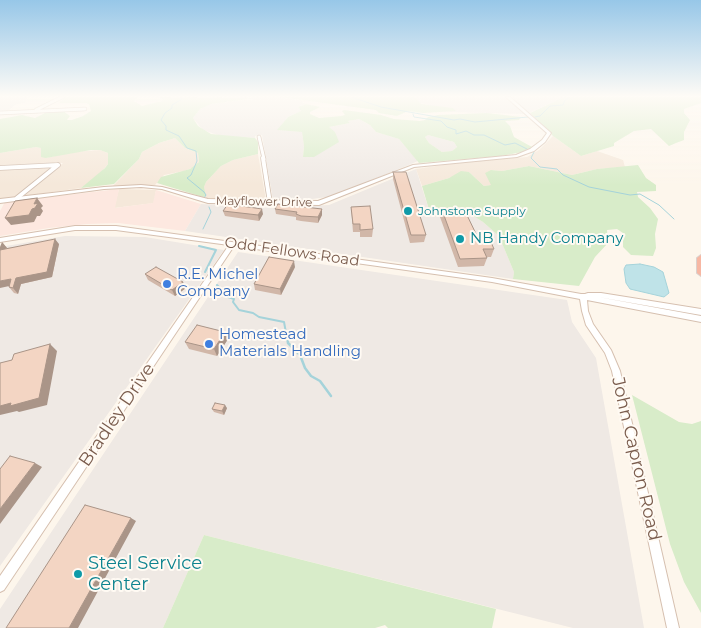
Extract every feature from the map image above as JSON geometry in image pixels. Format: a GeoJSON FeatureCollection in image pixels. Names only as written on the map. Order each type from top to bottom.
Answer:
{"type":"FeatureCollection","features":[{"type":"Feature","properties":{"kind":"highway"},"geometry":{"type":"LineString","coordinates":[[701,258],[701,273]]}},
{"type":"Feature","properties":{"kind":"street","name":"Mayflower Drive"},"geometry":{"type":"LineString","coordinates":[[0,201],[141,186],[162,188],[199,200],[270,203],[326,201],[403,169],[422,164],[511,157],[524,154],[544,141],[549,133],[541,126]]}},
{"type":"Feature","properties":{"kind":"street"},"geometry":{"type":"LineString","coordinates":[[259,137],[270,203]]}},
{"type":"Feature","properties":{"kind":"street"},"geometry":{"type":"LineString","coordinates":[[0,168],[58,165],[17,198]]}},
{"type":"Feature","properties":{"kind":"street","name":"Odd Fellows Road"},"geometry":{"type":"LineString","coordinates":[[0,240],[53,231],[93,227],[116,228],[492,280],[701,319]]}},
{"type":"Feature","properties":{"kind":"street","name":"Bradley Drive"},"geometry":{"type":"LineString","coordinates":[[0,586],[233,244]]}},
{"type":"Feature","properties":{"kind":"street","name":"Odd Fellows Road"},"geometry":{"type":"LineString","coordinates":[[583,296],[601,295],[701,312]]}},
{"type":"Feature","properties":{"kind":"street","name":"John Capron Road"},"geometry":{"type":"LineString","coordinates":[[583,296],[585,311],[590,325],[608,352],[616,371],[673,628]]}},
{"type":"Feature","properties":{"kind":"shaded area"},"geometry":{"type":"Polygon","coordinates":[[[200,126],[281,126],[278,130],[302,132],[303,157],[329,127],[371,126],[376,132],[399,139],[418,161],[334,196],[290,202],[273,200],[262,135],[255,136],[255,138],[221,136],[203,130],[200,126]]]}},
{"type":"Feature","properties":{"kind":"shaded area"},"geometry":{"type":"Polygon","coordinates":[[[428,135],[454,142],[457,147],[452,151],[442,152],[429,143],[425,137],[428,135]]]}},
{"type":"Feature","properties":{"kind":"shaded area"},"geometry":{"type":"Polygon","coordinates":[[[553,136],[581,156],[597,151],[623,160],[625,167],[597,169],[572,175],[529,166],[502,171],[491,170],[491,185],[484,186],[469,172],[422,186],[416,169],[457,163],[527,157],[539,150],[553,136]]]}},
{"type":"Feature","properties":{"kind":"shaded area"},"geometry":{"type":"Polygon","coordinates":[[[175,138],[185,148],[198,153],[199,162],[195,167],[164,175],[155,185],[113,186],[139,159],[142,152],[159,143],[175,138]]]}},
{"type":"Feature","properties":{"kind":"shaded area"},"geometry":{"type":"Polygon","coordinates":[[[36,147],[41,148],[46,158],[72,152],[100,150],[108,153],[108,164],[97,177],[81,188],[24,196],[63,163],[0,166],[0,153],[36,147]]]}},
{"type":"Feature","properties":{"kind":"shaded area"},"geometry":{"type":"Polygon","coordinates":[[[258,154],[266,200],[206,199],[204,187],[206,182],[221,166],[233,160],[258,154]]]}},
{"type":"Feature","properties":{"kind":"shaded area"},"geometry":{"type":"Polygon","coordinates":[[[55,165],[15,197],[0,199],[0,168],[55,165]]]}},
{"type":"Feature","properties":{"kind":"shaded area"},"geometry":{"type":"Polygon","coordinates":[[[416,169],[430,213],[464,210],[483,222],[499,236],[514,272],[513,279],[185,231],[201,204],[274,208],[329,205],[416,169]]]}},
{"type":"Feature","properties":{"kind":"shaded area"},"geometry":{"type":"Polygon","coordinates":[[[119,189],[156,190],[154,203],[114,208],[119,189]]]}},
{"type":"Feature","properties":{"kind":"shaded area"},"geometry":{"type":"Polygon","coordinates":[[[119,189],[115,208],[153,203],[156,190],[201,204],[185,231],[118,223],[49,228],[0,236],[0,211],[5,202],[119,189]]]}},
{"type":"Feature","properties":{"kind":"shaded area"},"geometry":{"type":"Polygon","coordinates":[[[65,236],[145,237],[224,250],[0,566],[0,247],[65,236]]]}},
{"type":"Feature","properties":{"kind":"shaded area"},"geometry":{"type":"Polygon","coordinates":[[[238,252],[567,300],[572,322],[596,358],[644,628],[573,628],[204,535],[163,628],[0,628],[0,609],[238,252]]]}},
{"type":"Feature","properties":{"kind":"green space"},"geometry":{"type":"Polygon","coordinates":[[[0,126],[198,126],[211,134],[255,138],[258,142],[258,154],[233,160],[221,166],[206,182],[204,187],[206,196],[203,197],[157,183],[161,177],[190,169],[199,162],[198,153],[185,148],[175,138],[159,143],[142,152],[139,159],[114,184],[81,188],[105,168],[108,164],[108,153],[100,150],[91,150],[46,158],[41,157],[41,148],[36,147],[0,153],[0,126]]]}},
{"type":"Feature","properties":{"kind":"green space"},"geometry":{"type":"Polygon","coordinates":[[[280,126],[333,126],[329,127],[335,132],[339,142],[314,157],[303,157],[302,132],[277,130],[280,126]]]}},
{"type":"Feature","properties":{"kind":"green space"},"geometry":{"type":"Polygon","coordinates":[[[371,126],[510,126],[514,137],[532,147],[522,152],[501,156],[419,163],[399,139],[376,132],[371,126]],[[428,135],[425,137],[429,143],[442,152],[452,151],[457,147],[454,142],[428,135]]]}},
{"type":"Feature","properties":{"kind":"green space"},"geometry":{"type":"Polygon","coordinates":[[[543,126],[687,126],[684,132],[684,140],[669,146],[651,129],[634,131],[614,143],[614,146],[581,156],[553,136],[543,126]]]}},
{"type":"Feature","properties":{"kind":"green space"},"geometry":{"type":"Polygon","coordinates":[[[638,165],[646,178],[656,185],[656,191],[637,192],[638,197],[658,219],[655,234],[656,248],[653,256],[631,255],[623,247],[623,233],[617,229],[607,230],[608,243],[595,257],[579,286],[513,279],[514,272],[499,236],[483,222],[464,210],[430,213],[422,186],[449,178],[461,171],[469,172],[484,186],[491,185],[485,173],[491,170],[502,171],[529,166],[572,175],[597,169],[638,165]]]}},
{"type":"Feature","properties":{"kind":"green space"},"geometry":{"type":"Polygon","coordinates":[[[632,395],[679,422],[692,424],[701,421],[701,613],[684,582],[670,544],[632,395]]]}},
{"type":"Feature","properties":{"kind":"green space"},"geometry":{"type":"Polygon","coordinates":[[[204,535],[496,609],[492,628],[388,628],[385,625],[375,628],[163,628],[204,535]]]}},
{"type":"Feature","properties":{"kind":"water"},"geometry":{"type":"Polygon","coordinates":[[[640,264],[654,267],[663,272],[669,293],[664,297],[630,289],[626,283],[624,269],[626,265],[640,264]]]}},
{"type":"Feature","properties":{"kind":"building","name":"Johnstone Supply"},"geometry":{"type":"Polygon","coordinates":[[[393,172],[406,172],[426,235],[411,235],[393,172]]]}},
{"type":"Feature","properties":{"kind":"building"},"geometry":{"type":"Polygon","coordinates":[[[37,198],[34,204],[38,203],[29,215],[5,218],[15,201],[37,198]]]}},
{"type":"Feature","properties":{"kind":"building"},"geometry":{"type":"Polygon","coordinates":[[[228,204],[262,209],[258,215],[223,211],[228,204]]]}},
{"type":"Feature","properties":{"kind":"building"},"geometry":{"type":"Polygon","coordinates":[[[278,204],[322,209],[318,217],[301,216],[296,214],[297,212],[275,209],[278,204]]]}},
{"type":"Feature","properties":{"kind":"building"},"geometry":{"type":"Polygon","coordinates":[[[370,206],[373,229],[360,230],[360,224],[353,224],[351,207],[370,206]]]}},
{"type":"Feature","properties":{"kind":"building","name":"NB Handy Company"},"geometry":{"type":"Polygon","coordinates":[[[464,209],[479,240],[490,240],[494,249],[483,249],[487,258],[460,259],[442,210],[464,209]]]}},
{"type":"Feature","properties":{"kind":"building"},"geometry":{"type":"Polygon","coordinates":[[[55,239],[47,272],[16,278],[13,288],[9,287],[11,279],[0,281],[0,250],[55,239]]]}},
{"type":"Feature","properties":{"kind":"building"},"geometry":{"type":"Polygon","coordinates":[[[269,257],[294,261],[280,289],[254,284],[269,257]]]}},
{"type":"Feature","properties":{"kind":"building"},"geometry":{"type":"Polygon","coordinates":[[[156,267],[183,282],[172,290],[145,274],[156,267]]]}},
{"type":"Feature","properties":{"kind":"building"},"geometry":{"type":"Polygon","coordinates":[[[197,325],[225,332],[214,349],[185,342],[197,325]]]}},
{"type":"Feature","properties":{"kind":"building"},"geometry":{"type":"Polygon","coordinates":[[[50,344],[39,398],[10,406],[11,403],[0,406],[0,363],[12,360],[14,354],[50,344]]]}},
{"type":"Feature","properties":{"kind":"building"},"geometry":{"type":"Polygon","coordinates":[[[215,403],[225,405],[222,411],[212,409],[215,403]]]}},
{"type":"Feature","properties":{"kind":"building"},"geometry":{"type":"Polygon","coordinates":[[[10,456],[35,463],[0,509],[0,469],[10,456]]]}},
{"type":"Feature","properties":{"kind":"building","name":"Steel Service Center"},"geometry":{"type":"Polygon","coordinates":[[[85,505],[131,518],[69,628],[6,628],[85,505]]]}},
{"type":"Feature","properties":{"kind":"waterway"},"geometry":{"type":"LineString","coordinates":[[166,126],[166,130],[179,136],[187,148],[196,151],[197,161],[191,175],[187,178],[204,192],[206,195],[204,198]]}},
{"type":"Feature","properties":{"kind":"waterway"},"geometry":{"type":"LineString","coordinates":[[446,126],[456,130],[456,134],[466,131],[474,135],[484,135],[505,145],[515,143],[527,149]]}},
{"type":"Feature","properties":{"kind":"waterway"},"geometry":{"type":"LineString","coordinates":[[534,152],[531,158],[540,167],[557,169],[563,175],[589,187],[630,195],[640,194],[659,205],[674,219]]}},
{"type":"Feature","properties":{"kind":"waterway"},"geometry":{"type":"LineString","coordinates":[[203,229],[211,212],[209,207]]}},
{"type":"Feature","properties":{"kind":"waterway"},"geometry":{"type":"LineString","coordinates":[[199,246],[216,250],[205,272]]}},
{"type":"Feature","properties":{"kind":"waterway"},"geometry":{"type":"LineString","coordinates":[[217,285],[228,297],[234,299],[233,302],[239,310],[253,313],[259,317],[284,322],[287,338]]}},
{"type":"Feature","properties":{"kind":"waterway"},"geometry":{"type":"LineString","coordinates":[[287,336],[288,343],[300,355],[305,368],[311,376],[320,381],[331,396]]}},
{"type":"Feature","properties":{"kind":"place","name":"Johnstone Supply"},"geometry":{"type":"Point","coordinates":[408,211]}},
{"type":"Feature","properties":{"kind":"place","name":"NB Handy Company"},"geometry":{"type":"Point","coordinates":[460,239]}},
{"type":"Feature","properties":{"kind":"place","name":"R.E. Michel Company"},"geometry":{"type":"Point","coordinates":[167,284]}},
{"type":"Feature","properties":{"kind":"place","name":"Homestead Materials Handling"},"geometry":{"type":"Point","coordinates":[209,344]}},
{"type":"Feature","properties":{"kind":"place","name":"Steel Service Center"},"geometry":{"type":"Point","coordinates":[78,574]}}]}
